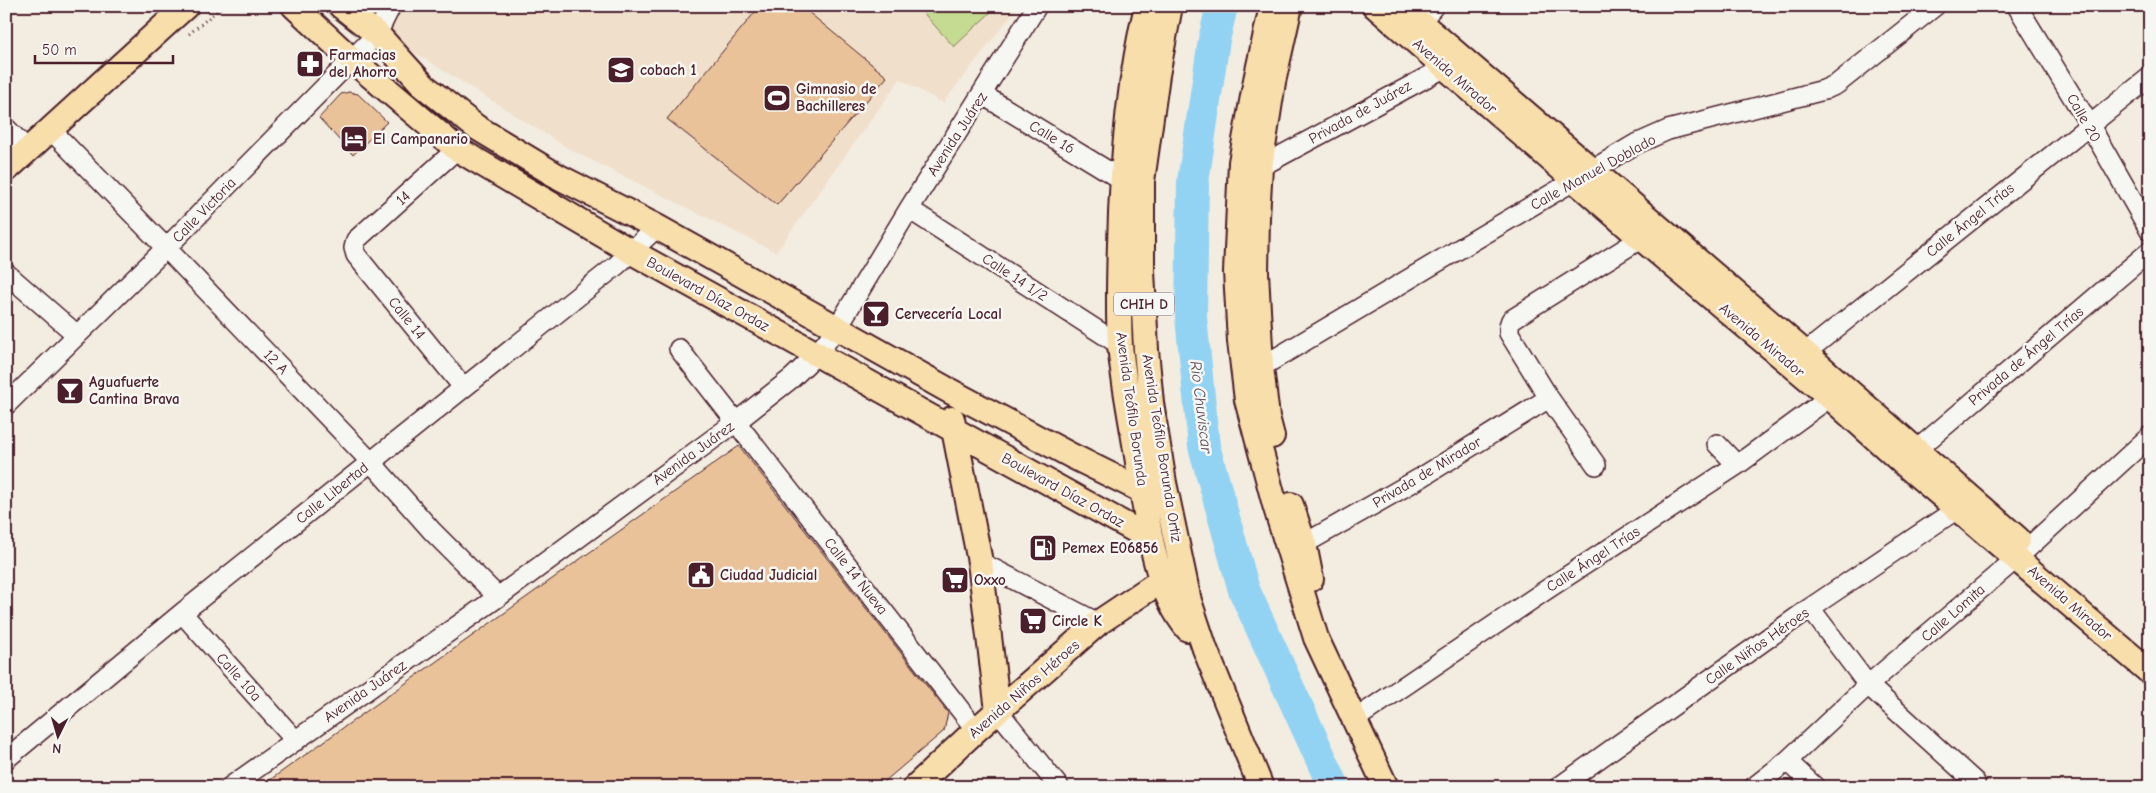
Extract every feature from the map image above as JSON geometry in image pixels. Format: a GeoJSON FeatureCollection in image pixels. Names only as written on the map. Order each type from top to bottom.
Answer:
{"type":"FeatureCollection","features":[{"type":"Feature","properties":{"kind":"main road"},"geometry":{"type":"LineString","coordinates":[[6,170],[186,6]]}},
{"type":"Feature","properties":{"kind":"main road","name":"Boulevard Díaz Ordaz"},"geometry":{"type":"LineString","coordinates":[[294,6],[351,59],[456,149],[632,252],[1151,539]]}},
{"type":"Feature","properties":{"kind":"main road"},"geometry":{"type":"LineString","coordinates":[[341,6],[377,34],[424,86],[476,127],[559,177],[657,227],[948,390],[1143,491]]}},
{"type":"Feature","properties":{"kind":"main road","name":"Avenida Teófilo Borunda"},"geometry":{"type":"LineString","coordinates":[[1147,6],[1127,123],[1121,179],[1120,345],[1151,539],[1162,580],[1182,622],[1205,649]]}},
{"type":"Feature","properties":{"kind":"main road","name":"Avenida Teófilo Borunda Ortiz"},"geometry":{"type":"LineString","coordinates":[[1170,6],[1157,75],[1142,181],[1142,271],[1151,403],[1164,484],[1189,601],[1205,649],[1261,787]]}},
{"type":"Feature","properties":{"kind":"main road","name":"Avenida Mirador"},"geometry":{"type":"LineString","coordinates":[[1375,6],[1421,22]]}},
{"type":"Feature","properties":{"kind":"main road","name":"Avenida Mirador"},"geometry":{"type":"LineString","coordinates":[[1401,6],[1421,22],[1452,63],[2022,552],[2150,653]]}},
{"type":"Feature","properties":{"kind":"main road"},"geometry":{"type":"LineString","coordinates":[[1283,9],[1260,167],[1256,272],[1261,367],[1268,418],[1289,499],[1304,544],[1314,593],[1316,638]]}},
{"type":"Feature","properties":{"kind":"main road"},"geometry":{"type":"LineString","coordinates":[[1283,9],[1256,80],[1241,162],[1236,272],[1240,341],[1247,400],[1275,505],[1316,638],[1386,787]]}},
{"type":"Feature","properties":{"kind":"main road","name":"Avenida Mirador"},"geometry":{"type":"LineString","coordinates":[[1798,358],[1830,397],[1909,456],[1957,509],[2022,552],[2150,672]]}},
{"type":"Feature","properties":{"kind":"main road"},"geometry":{"type":"LineString","coordinates":[[948,390],[980,562],[998,711]]}},
{"type":"Feature","properties":{"kind":"main road","name":"Avenida Niños Héroes"},"geometry":{"type":"LineString","coordinates":[[915,787],[976,730],[1098,624],[1162,580]]}},
{"type":"Feature","properties":{"kind":"street","name":"Calle Victoria"},"geometry":{"type":"LineString","coordinates":[[6,405],[166,248],[377,34],[391,6]]}},
{"type":"Feature","properties":{"kind":"street","name":"Avenida Juárez"},"geometry":{"type":"LineString","coordinates":[[230,787],[498,597],[736,422],[792,378],[817,354],[837,328],[909,209],[1037,6]]}},
{"type":"Feature","properties":{"kind":"street","name":"Calle Manuel Doblado"},"geometry":{"type":"LineString","coordinates":[[1261,367],[1634,146],[1668,130],[1824,90],[1837,84],[1935,6]]}},
{"type":"Feature","properties":{"kind":"street","name":"Calle 20"},"geometry":{"type":"LineString","coordinates":[[2017,6],[2089,124],[2150,231]]}},
{"type":"Feature","properties":{"kind":"street","name":"Privada de Juárez"},"geometry":{"type":"LineString","coordinates":[[1260,167],[1452,63]]}},
{"type":"Feature","properties":{"kind":"street","name":"Calle Ángel Trías"},"geometry":{"type":"LineString","coordinates":[[1798,358],[2150,77]]}},
{"type":"Feature","properties":{"kind":"street","name":"Calle 16"},"geometry":{"type":"LineString","coordinates":[[982,95],[1121,179]]}},
{"type":"Feature","properties":{"kind":"street"},"geometry":{"type":"LineString","coordinates":[[6,128],[28,150]]}},
{"type":"Feature","properties":{"kind":"street","name":"12 A"},"geometry":{"type":"LineString","coordinates":[[50,130],[166,248],[370,462],[432,531],[498,597]]}},
{"type":"Feature","properties":{"kind":"street","name":"14"},"geometry":{"type":"LineString","coordinates":[[354,248],[356,240],[456,149]]}},
{"type":"Feature","properties":{"kind":"street","name":"Calle 14 1/2"},"geometry":{"type":"LineString","coordinates":[[909,209],[1120,345]]}},
{"type":"Feature","properties":{"kind":"street","name":"Calle Libertad"},"geometry":{"type":"LineString","coordinates":[[6,759],[182,614],[632,252],[657,227]]}},
{"type":"Feature","properties":{"kind":"street"},"geometry":{"type":"LineString","coordinates":[[1596,465],[1549,398],[1509,333],[1508,326],[1511,320],[1650,233]]}},
{"type":"Feature","properties":{"kind":"street","name":"Calle 14"},"geometry":{"type":"LineString","coordinates":[[354,248],[356,255],[463,387]]}},
{"type":"Feature","properties":{"kind":"street","name":"Privada de Ángel Trías"},"geometry":{"type":"LineString","coordinates":[[1909,456],[2150,250]]}},
{"type":"Feature","properties":{"kind":"street"},"geometry":{"type":"LineString","coordinates":[[6,273],[77,335]]}},
{"type":"Feature","properties":{"kind":"street","name":"Calle 14 Nueva"},"geometry":{"type":"LineString","coordinates":[[679,349],[976,730]]}},
{"type":"Feature","properties":{"kind":"street","name":"Calle Ángel Trías"},"geometry":{"type":"LineString","coordinates":[[1354,720],[1554,584],[1738,465],[1830,397]]}},
{"type":"Feature","properties":{"kind":"street","name":"Privada de Mirador"},"geometry":{"type":"LineString","coordinates":[[1304,544],[1422,477],[1549,398]]}},
{"type":"Feature","properties":{"kind":"street","name":"Calle Lomita"},"geometry":{"type":"LineString","coordinates":[[1754,787],[1787,760],[1868,685],[2022,552],[2150,436]]}},
{"type":"Feature","properties":{"kind":"street"},"geometry":{"type":"LineString","coordinates":[[1717,444],[1738,465]]}},
{"type":"Feature","properties":{"kind":"street","name":"Calle Niños Héroes"},"geometry":{"type":"LineString","coordinates":[[1559,787],[1810,608],[1957,509]]}},
{"type":"Feature","properties":{"kind":"street"},"geometry":{"type":"LineString","coordinates":[[980,562],[1098,624]]}},
{"type":"Feature","properties":{"kind":"street"},"geometry":{"type":"LineString","coordinates":[[1810,608],[1868,685],[1975,782]]}},
{"type":"Feature","properties":{"kind":"street","name":"Calle 10a"},"geometry":{"type":"LineString","coordinates":[[182,614],[296,741]]}},
{"type":"Feature","properties":{"kind":"street"},"geometry":{"type":"LineString","coordinates":[[998,711],[1058,787]]}},
{"type":"Feature","properties":{"kind":"street"},"geometry":{"type":"LineString","coordinates":[[1787,760],[1815,787]]}},
{"type":"Feature","properties":{"kind":"shaded area"},"geometry":{"type":"Polygon","coordinates":[[[396,6],[1014,6],[1016,9],[943,103],[900,79],[776,252],[573,151],[383,33],[396,6]]]}},
{"type":"Feature","properties":{"kind":"green space"},"geometry":{"type":"Polygon","coordinates":[[[917,6],[990,6],[993,10],[954,47],[917,6]]]}},
{"type":"Feature","properties":{"kind":"building","name":"Gimnasio de Bachilleres"},"geometry":{"type":"Polygon","coordinates":[[[760,6],[801,6],[887,77],[777,205],[667,119],[760,6]]]}},
{"type":"Feature","properties":{"kind":"building","name":"El Campanario"},"geometry":{"type":"Polygon","coordinates":[[[349,92],[358,94],[387,122],[353,155],[319,118],[341,94],[349,92]]]}},
{"type":"Feature","properties":{"kind":"building","name":"Ciudad Judicial"},"geometry":{"type":"Polygon","coordinates":[[[739,446],[948,713],[944,731],[878,787],[260,787],[739,446]]]}},
{"type":"Feature","properties":{"kind":"waterway","name":"Rio Chuviscar"},"geometry":{"type":"LineString","coordinates":[[1222,6],[1214,40],[1193,182],[1191,317],[1204,446],[1244,590],[1334,787]]}},
{"type":"Feature","properties":{"kind":"place","name":"Farmacias del Ahorro"},"geometry":{"type":"Point","coordinates":[310,64]}},
{"type":"Feature","properties":{"kind":"place","name":"cobach 1"},"geometry":{"type":"Point","coordinates":[621,70]}},
{"type":"Feature","properties":{"kind":"place","name":"Gimnasio de Bachilleres"},"geometry":{"type":"Point","coordinates":[777,98]}},
{"type":"Feature","properties":{"kind":"place","name":"El Campanario"},"geometry":{"type":"Point","coordinates":[354,139]}},
{"type":"Feature","properties":{"kind":"place","name":"Cervecería Local"},"geometry":{"type":"Point","coordinates":[876,314]}},
{"type":"Feature","properties":{"kind":"place","name":"Aguafuerte Cantina Brava"},"geometry":{"type":"Point","coordinates":[70,391]}},
{"type":"Feature","properties":{"kind":"place","name":"Pemex E06856"},"geometry":{"type":"Point","coordinates":[1043,548]}},
{"type":"Feature","properties":{"kind":"place","name":"Ciudad Judicial"},"geometry":{"type":"Point","coordinates":[701,575]}},
{"type":"Feature","properties":{"kind":"place","name":"Oxxo"},"geometry":{"type":"Point","coordinates":[955,580]}},
{"type":"Feature","properties":{"kind":"place","name":"Circle K"},"geometry":{"type":"Point","coordinates":[1033,621]}}]}
